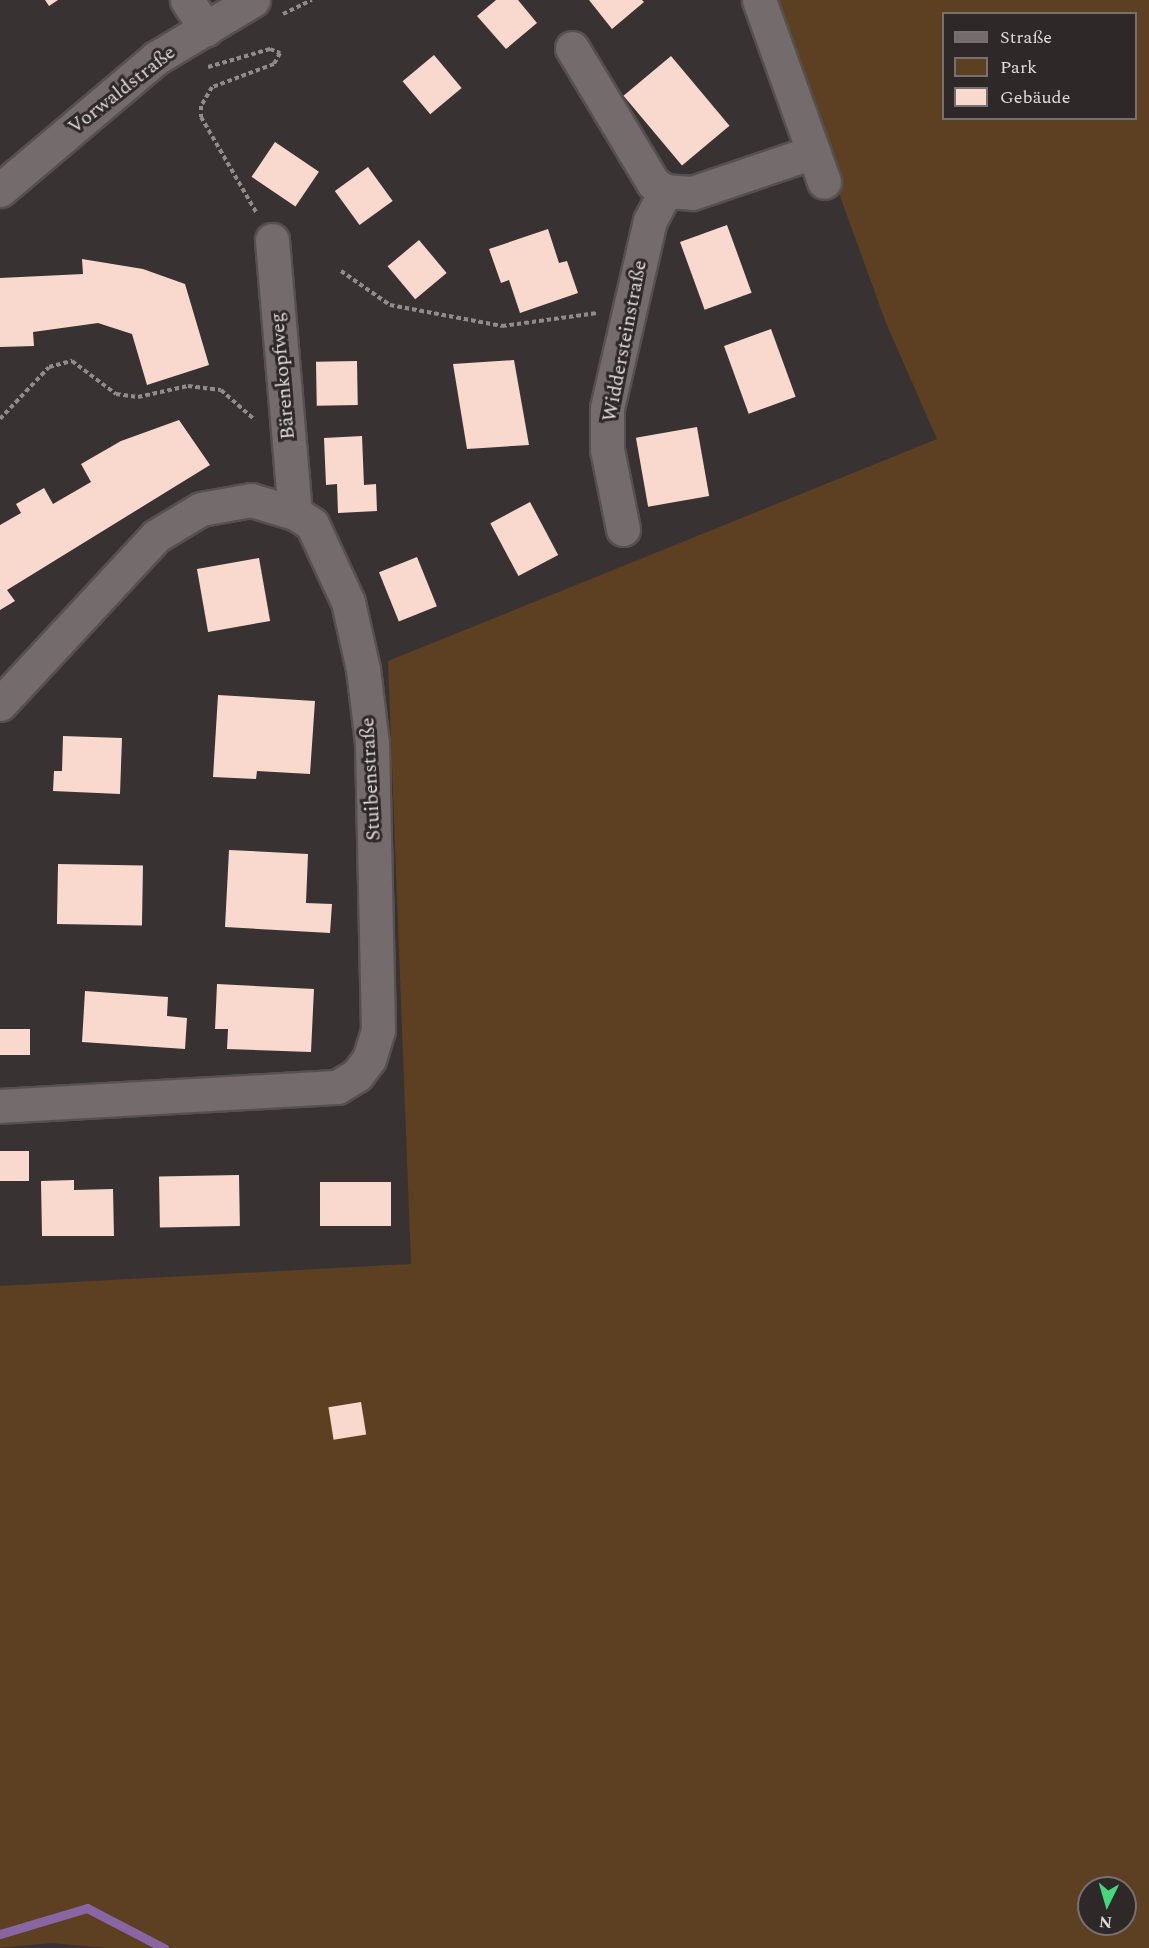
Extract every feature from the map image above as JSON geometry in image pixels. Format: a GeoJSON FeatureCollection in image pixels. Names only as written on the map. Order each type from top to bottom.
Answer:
{"type":"FeatureCollection","features":[{"type":"Feature","properties":{"kind":"street"},"geometry":{"type":"LineString","coordinates":[[187,0],[206,29]]}},
{"type":"Feature","properties":{"kind":"street","name":"Vorwaldstraße"},"geometry":{"type":"LineString","coordinates":[[0,190],[156,58],[253,0]]}},
{"type":"Feature","properties":{"kind":"street"},"geometry":{"type":"LineString","coordinates":[[572,48],[653,183],[665,191],[692,193],[818,167],[759,0]]}},
{"type":"Feature","properties":{"kind":"street","name":"Widdersteinstraße"},"geometry":{"type":"LineString","coordinates":[[623,529],[607,450],[607,408],[650,221],[665,191]]}},
{"type":"Feature","properties":{"kind":"street","name":"Bärenkopfweg"},"geometry":{"type":"LineString","coordinates":[[272,240],[295,513]]}},
{"type":"Feature","properties":{"kind":"street","name":"Stuibenstraße"},"geometry":{"type":"LineString","coordinates":[[0,704],[156,536],[201,509],[251,500],[295,513],[312,524],[334,562],[363,669],[372,743],[378,1030],[369,1059],[357,1075],[337,1087],[310,1091],[0,1106]]}},
{"type":"Feature","properties":{"kind":"path"},"geometry":{"type":"LineString","coordinates":[[202,69],[270,49],[280,53],[274,64],[212,87],[200,112],[272,240]]}},
{"type":"Feature","properties":{"kind":"path"},"geometry":{"type":"LineString","coordinates":[[341,271],[390,304],[502,326],[630,309]]}},
{"type":"Feature","properties":{"kind":"path"},"geometry":{"type":"LineString","coordinates":[[0,419],[49,367],[72,361],[116,394],[138,397],[188,386],[221,390],[262,427]]}},
{"type":"Feature","properties":{"kind":"green space"},"geometry":{"type":"Polygon","coordinates":[[[769,0],[1149,0],[1149,1948],[105,1948],[51,1943],[0,1948],[0,1286],[411,1264],[388,661],[937,439],[886,323],[769,0]]]}},
{"type":"Feature","properties":{"kind":"building"},"geometry":{"type":"Polygon","coordinates":[[[45,0],[58,0],[49,6],[45,0]]]}},
{"type":"Feature","properties":{"kind":"building"},"geometry":{"type":"Polygon","coordinates":[[[496,0],[518,0],[537,23],[506,49],[477,16],[496,0]]]}},
{"type":"Feature","properties":{"kind":"building"},"geometry":{"type":"Polygon","coordinates":[[[589,0],[642,0],[644,2],[612,29],[589,0]]]}},
{"type":"Feature","properties":{"kind":"building"},"geometry":{"type":"Polygon","coordinates":[[[434,55],[462,88],[430,114],[403,81],[434,55]]]}},
{"type":"Feature","properties":{"kind":"building"},"geometry":{"type":"Polygon","coordinates":[[[671,56],[729,126],[682,166],[624,96],[671,56]]]}},
{"type":"Feature","properties":{"kind":"building"},"geometry":{"type":"Polygon","coordinates":[[[275,142],[319,172],[295,206],[252,177],[275,142]]]}},
{"type":"Feature","properties":{"kind":"building"},"geometry":{"type":"Polygon","coordinates":[[[368,167],[393,201],[360,225],[335,191],[368,167]]]}},
{"type":"Feature","properties":{"kind":"building"},"geometry":{"type":"Polygon","coordinates":[[[727,225],[752,293],[705,310],[680,242],[727,225]]]}},
{"type":"Feature","properties":{"kind":"building"},"geometry":{"type":"Polygon","coordinates":[[[548,229],[559,263],[567,261],[578,293],[520,313],[509,280],[501,283],[489,249],[548,229]]]}},
{"type":"Feature","properties":{"kind":"building"},"geometry":{"type":"Polygon","coordinates":[[[419,240],[447,273],[415,299],[388,266],[419,240]]]}},
{"type":"Feature","properties":{"kind":"building"},"geometry":{"type":"Polygon","coordinates":[[[82,259],[143,269],[185,284],[209,365],[147,385],[132,334],[98,323],[33,332],[34,346],[0,347],[0,278],[83,274],[82,259]]]}},
{"type":"Feature","properties":{"kind":"building"},"geometry":{"type":"Polygon","coordinates":[[[771,329],[796,397],[749,414],[724,346],[771,329]]]}},
{"type":"Feature","properties":{"kind":"building"},"geometry":{"type":"Polygon","coordinates":[[[514,360],[529,445],[467,449],[453,364],[514,360]]]}},
{"type":"Feature","properties":{"kind":"building"},"geometry":{"type":"Polygon","coordinates":[[[357,361],[358,405],[317,406],[316,362],[357,361]]]}},
{"type":"Feature","properties":{"kind":"building"},"geometry":{"type":"Polygon","coordinates":[[[179,420],[210,465],[7,590],[15,601],[0,610],[0,525],[21,513],[16,504],[44,488],[53,504],[91,482],[81,464],[121,441],[179,420]]]}},
{"type":"Feature","properties":{"kind":"building"},"geometry":{"type":"Polygon","coordinates":[[[697,427],[709,496],[648,507],[636,438],[697,427]]]}},
{"type":"Feature","properties":{"kind":"building"},"geometry":{"type":"Polygon","coordinates":[[[362,436],[364,485],[376,484],[377,511],[338,513],[337,484],[326,485],[324,438],[362,436]]]}},
{"type":"Feature","properties":{"kind":"building"},"geometry":{"type":"Polygon","coordinates":[[[530,502],[558,555],[518,576],[490,523],[530,502]]]}},
{"type":"Feature","properties":{"kind":"building"},"geometry":{"type":"Polygon","coordinates":[[[417,557],[437,606],[399,621],[379,572],[417,557]]]}},
{"type":"Feature","properties":{"kind":"building"},"geometry":{"type":"Polygon","coordinates":[[[259,558],[270,621],[208,632],[197,569],[259,558]]]}},
{"type":"Feature","properties":{"kind":"building"},"geometry":{"type":"Polygon","coordinates":[[[218,695],[315,701],[310,774],[257,771],[256,779],[213,777],[218,695]]]}},
{"type":"Feature","properties":{"kind":"building"},"geometry":{"type":"Polygon","coordinates":[[[63,736],[122,738],[120,794],[53,791],[54,771],[62,771],[63,736]]]}},
{"type":"Feature","properties":{"kind":"building"},"geometry":{"type":"Polygon","coordinates":[[[229,850],[308,854],[306,903],[332,904],[330,933],[225,927],[229,850]]]}},
{"type":"Feature","properties":{"kind":"building"},"geometry":{"type":"Polygon","coordinates":[[[58,864],[143,865],[142,925],[57,924],[58,864]]]}},
{"type":"Feature","properties":{"kind":"building"},"geometry":{"type":"Polygon","coordinates":[[[217,984],[314,989],[311,1052],[227,1049],[228,1029],[215,1029],[217,984]]]}},
{"type":"Feature","properties":{"kind":"building"},"geometry":{"type":"Polygon","coordinates":[[[85,991],[168,997],[167,1016],[187,1018],[185,1049],[82,1042],[85,991]]]}},
{"type":"Feature","properties":{"kind":"building"},"geometry":{"type":"Polygon","coordinates":[[[0,1029],[30,1029],[30,1055],[0,1055],[0,1029]]]}},
{"type":"Feature","properties":{"kind":"building"},"geometry":{"type":"Polygon","coordinates":[[[0,1151],[29,1151],[29,1181],[0,1181],[0,1151]]]}},
{"type":"Feature","properties":{"kind":"building"},"geometry":{"type":"Polygon","coordinates":[[[239,1175],[240,1226],[160,1227],[159,1176],[239,1175]]]}},
{"type":"Feature","properties":{"kind":"building"},"geometry":{"type":"Polygon","coordinates":[[[74,1180],[74,1190],[113,1189],[114,1236],[42,1236],[41,1181],[74,1180]]]}},
{"type":"Feature","properties":{"kind":"building"},"geometry":{"type":"Polygon","coordinates":[[[320,1182],[391,1182],[391,1226],[320,1226],[320,1182]]]}},
{"type":"Feature","properties":{"kind":"building"},"geometry":{"type":"Polygon","coordinates":[[[361,1402],[366,1435],[334,1440],[328,1407],[361,1402]]]}},
{"type":"Feature","properties":{"kind":"waterway"},"geometry":{"type":"LineString","coordinates":[[0,1934],[87,1908],[164,1948]]}}]}
